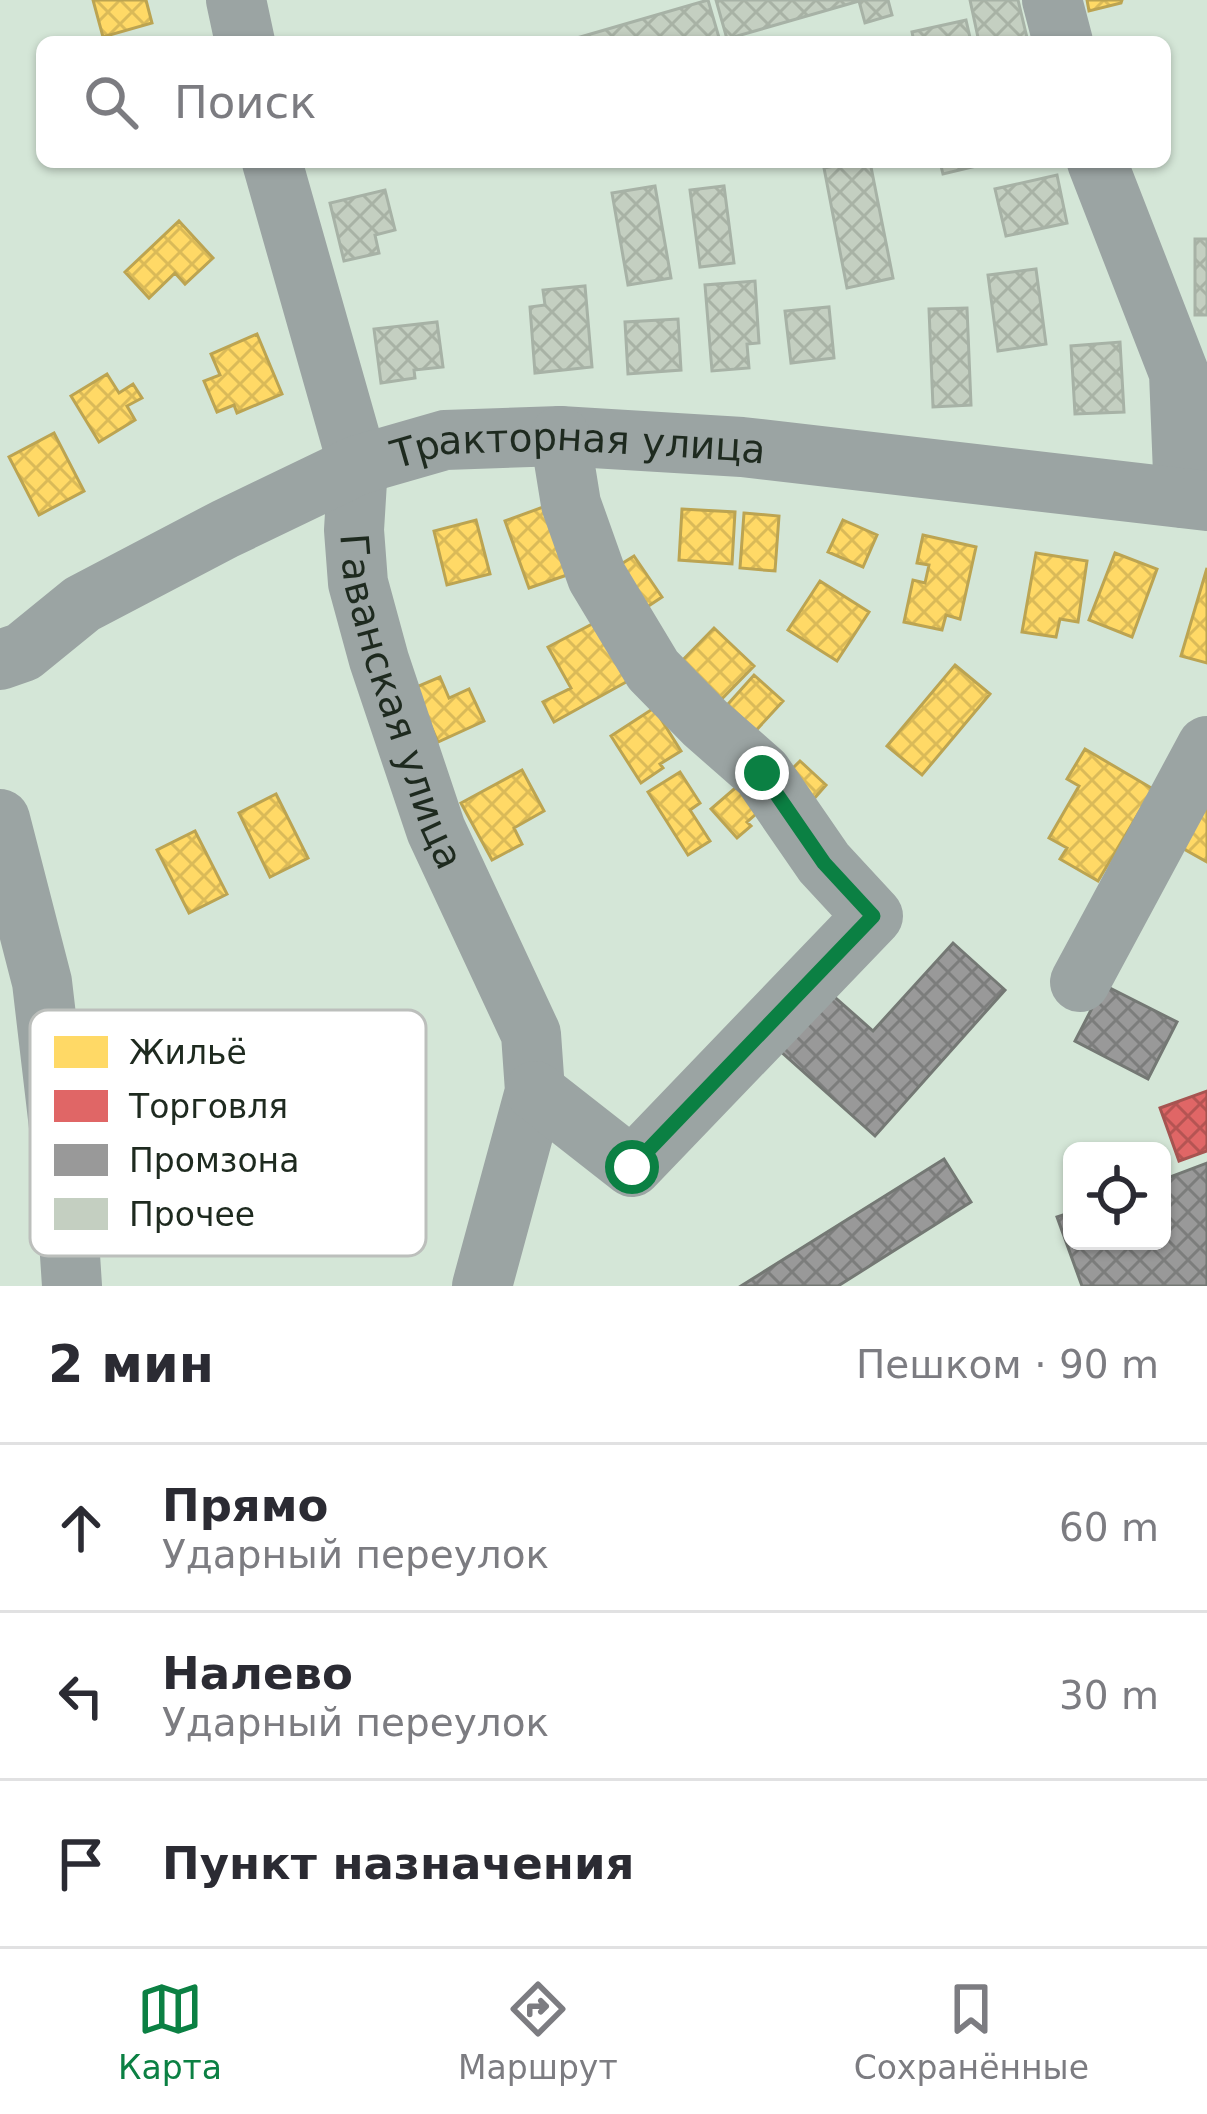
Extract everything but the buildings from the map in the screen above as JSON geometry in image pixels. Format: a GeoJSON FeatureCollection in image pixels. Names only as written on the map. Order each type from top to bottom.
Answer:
{"type":"FeatureCollection","features":[{"type":"Feature","properties":{"kind":"street"},"geometry":{"type":"LineString","coordinates":[[236,0],[244,36]]}},
{"type":"Feature","properties":{"kind":"street"},"geometry":{"type":"LineString","coordinates":[[1052,0],[1062,36]]}},
{"type":"Feature","properties":{"kind":"street","name":"Гаванская улица"},"geometry":{"type":"LineString","coordinates":[[274,168],[358,465],[354,530],[358,584],[379,660],[436,830],[531,1034],[535,1091]]}},
{"type":"Feature","properties":{"kind":"street"},"geometry":{"type":"LineString","coordinates":[[1099,168],[1179,373],[1196,500]]}},
{"type":"Feature","properties":{"kind":"street"},"geometry":{"type":"LineString","coordinates":[[482,1286],[535,1091],[632,1167],[873,916],[824,863],[762,773],[652,670],[597,577],[571,504],[560,436]]}},
{"type":"Feature","properties":{"kind":"street","name":"Тракторная улица"},"geometry":{"type":"LineString","coordinates":[[8,665],[82,604],[225,529],[358,465],[445,440],[560,436],[742,447],[1196,500]]}},
{"type":"Feature","properties":{"kind":"street"},"geometry":{"type":"LineString","coordinates":[[1080,982],[1207,746]]}},
{"type":"Feature","properties":{"kind":"street"},"geometry":{"type":"LineString","coordinates":[[0,819],[45,1010]]}},
{"type":"Feature","properties":{"kind":"street"},"geometry":{"type":"LineString","coordinates":[[69,1256],[71,1286]]}},
{"type":"Feature","properties":{"kind":"route"},"geometry":{"type":"LineString","coordinates":[[632,1167],[873,916],[824,863],[762,773]]}}]}
